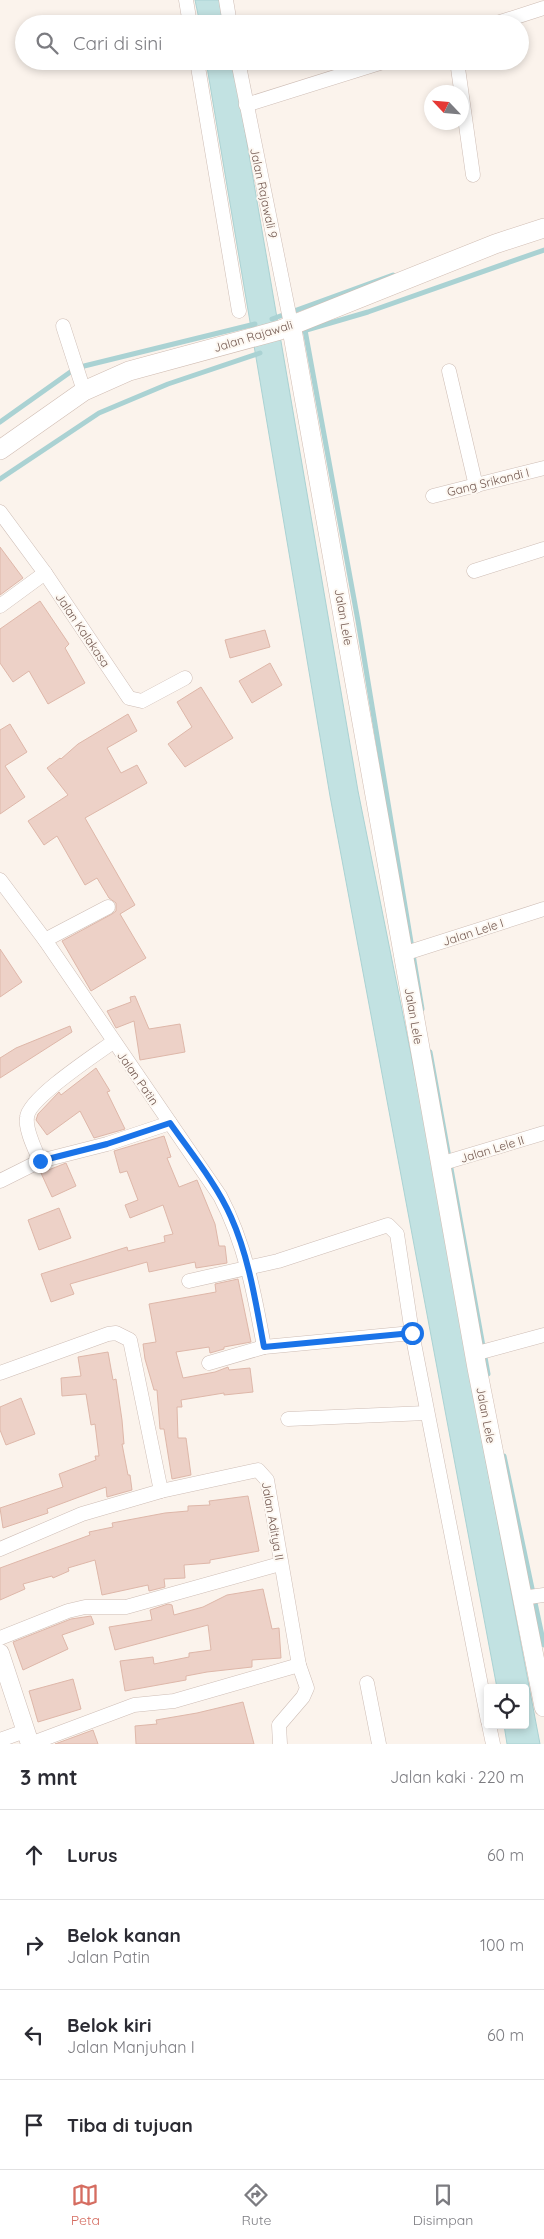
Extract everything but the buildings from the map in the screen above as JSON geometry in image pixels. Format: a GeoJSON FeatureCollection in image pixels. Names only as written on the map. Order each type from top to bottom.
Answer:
{"type":"FeatureCollection","features":[{"type":"Feature","properties":{"kind":"main road","name":"Jalan Rajawali"},"geometry":{"type":"LineString","coordinates":[[0,450],[84,391],[129,371],[286,327],[495,244],[544,228]]}},
{"type":"Feature","properties":{"kind":"main road","name":"Jalan Lele"},"geometry":{"type":"LineString","coordinates":[[286,327],[403,954],[474,1354],[544,1707]]}},
{"type":"Feature","properties":{"kind":"street"},"geometry":{"type":"LineString","coordinates":[[186,0],[188,15]]}},
{"type":"Feature","properties":{"kind":"street"},"geometry":{"type":"LineString","coordinates":[[226,0],[228,15]]}},
{"type":"Feature","properties":{"kind":"street"},"geometry":{"type":"LineString","coordinates":[[516,15],[537,6]]}},
{"type":"Feature","properties":{"kind":"street"},"geometry":{"type":"LineString","coordinates":[[199,70],[239,311]]}},
{"type":"Feature","properties":{"kind":"street","name":"Jalan Rajawali 9"},"geometry":{"type":"LineString","coordinates":[[240,70],[286,327]]}},
{"type":"Feature","properties":{"kind":"street"},"geometry":{"type":"LineString","coordinates":[[246,105],[357,70]]}},
{"type":"Feature","properties":{"kind":"street"},"geometry":{"type":"LineString","coordinates":[[458,70],[473,175]]}},
{"type":"Feature","properties":{"kind":"street"},"geometry":{"type":"LineString","coordinates":[[63,326],[84,391]]}},
{"type":"Feature","properties":{"kind":"street"},"geometry":{"type":"LineString","coordinates":[[449,371],[476,486]]}},
{"type":"Feature","properties":{"kind":"street","name":"Gang Srikandi I"},"geometry":{"type":"LineString","coordinates":[[433,496],[544,468]]}},
{"type":"Feature","properties":{"kind":"street","name":"Jalan Kalakasa"},"geometry":{"type":"LineString","coordinates":[[0,512],[45,573],[129,698],[142,701],[186,678]]}},
{"type":"Feature","properties":{"kind":"street"},"geometry":{"type":"LineString","coordinates":[[474,571],[544,549]]}},
{"type":"Feature","properties":{"kind":"street"},"geometry":{"type":"LineString","coordinates":[[0,606],[45,573]]}},
{"type":"Feature","properties":{"kind":"street","name":"Jalan Patin"},"geometry":{"type":"LineString","coordinates":[[0,880],[45,940],[227,1210],[247,1268],[264,1347]]}},
{"type":"Feature","properties":{"kind":"street"},"geometry":{"type":"LineString","coordinates":[[45,940],[108,907]]}},
{"type":"Feature","properties":{"kind":"street","name":"Jalan Lele I"},"geometry":{"type":"LineString","coordinates":[[403,954],[544,910]]}},
{"type":"Feature","properties":{"kind":"street"},"geometry":{"type":"LineString","coordinates":[[40,1161],[32,1143],[27,1117],[35,1101],[113,1042]]}},
{"type":"Feature","properties":{"kind":"street"},"geometry":{"type":"LineString","coordinates":[[0,1181],[40,1161],[107,1144],[170,1123]]}},
{"type":"Feature","properties":{"kind":"street","name":"Jalan Lele II"},"geometry":{"type":"LineString","coordinates":[[440,1164],[544,1133]]}},
{"type":"Feature","properties":{"kind":"street"},"geometry":{"type":"LineString","coordinates":[[189,1280],[247,1268],[316,1250],[388,1225],[397,1234],[426,1413],[484,1701]]}},
{"type":"Feature","properties":{"kind":"street"},"geometry":{"type":"LineString","coordinates":[[0,1373],[108,1334],[116,1333],[130,1340],[161,1491]]}},
{"type":"Feature","properties":{"kind":"street"},"geometry":{"type":"LineString","coordinates":[[209,1363],[264,1347],[412,1333]]}},
{"type":"Feature","properties":{"kind":"street"},"geometry":{"type":"LineString","coordinates":[[474,1354],[544,1335]]}},
{"type":"Feature","properties":{"kind":"street"},"geometry":{"type":"LineString","coordinates":[[288,1418],[426,1413]]}},
{"type":"Feature","properties":{"kind":"street","name":"Jalan Aditya II"},"geometry":{"type":"LineString","coordinates":[[0,1549],[82,1514],[161,1491],[258,1470],[267,1480],[280,1564],[300,1665],[307,1688],[303,1697],[279,1725],[280,1744]]}},
{"type":"Feature","properties":{"kind":"street"},"geometry":{"type":"LineString","coordinates":[[0,1638],[68,1611],[85,1607],[126,1607],[280,1564]]}},
{"type":"Feature","properties":{"kind":"street"},"geometry":{"type":"LineString","coordinates":[[522,1598],[544,1596]]}},
{"type":"Feature","properties":{"kind":"street"},"geometry":{"type":"LineString","coordinates":[[0,1652],[28,1740]]}},
{"type":"Feature","properties":{"kind":"street"},"geometry":{"type":"LineString","coordinates":[[0,1740],[28,1740],[134,1705],[174,1700],[300,1665]]}},
{"type":"Feature","properties":{"kind":"street"},"geometry":{"type":"LineString","coordinates":[[368,1683],[379,1744]]}},
{"type":"Feature","properties":{"kind":"street"},"geometry":{"type":"LineString","coordinates":[[490,1729],[492,1744]]}},
{"type":"Feature","properties":{"kind":"water"},"geometry":{"type":"Polygon","coordinates":[[[195,0],[223,0],[226,15],[198,15],[195,0]]]}},
{"type":"Feature","properties":{"kind":"water"},"geometry":{"type":"Polygon","coordinates":[[[208,70],[235,70],[358,791],[437,1184],[477,1414],[529,1684],[496,1684],[330,796],[208,70]]]}},
{"type":"Feature","properties":{"kind":"water"},"geometry":{"type":"Polygon","coordinates":[[[529,1686],[540,1744],[507,1744],[505,1729],[529,1729],[529,1686]]]}},
{"type":"Feature","properties":{"kind":"waterway"},"geometry":{"type":"LineString","coordinates":[[303,331],[368,312],[544,250]]}},
{"type":"Feature","properties":{"kind":"waterway"},"geometry":{"type":"LineString","coordinates":[[272,319],[393,275]]}},
{"type":"Feature","properties":{"kind":"waterway"},"geometry":{"type":"LineString","coordinates":[[0,422],[76,368],[255,324]]}},
{"type":"Feature","properties":{"kind":"waterway"},"geometry":{"type":"LineString","coordinates":[[305,330],[358,621],[422,1009]]}},
{"type":"Feature","properties":{"kind":"waterway"},"geometry":{"type":"LineString","coordinates":[[0,479],[99,413],[168,384],[260,353]]}},
{"type":"Feature","properties":{"kind":"waterway"},"geometry":{"type":"LineString","coordinates":[[430,1052],[488,1374]]}},
{"type":"Feature","properties":{"kind":"waterway"},"geometry":{"type":"LineString","coordinates":[[504,1456],[544,1645]]}},
{"type":"Feature","properties":{"kind":"route"},"geometry":{"type":"LineString","coordinates":[[40,1161],[107,1144],[170,1123],[220,1196],[231,1218],[247,1268],[264,1347],[412,1333]]}}]}
